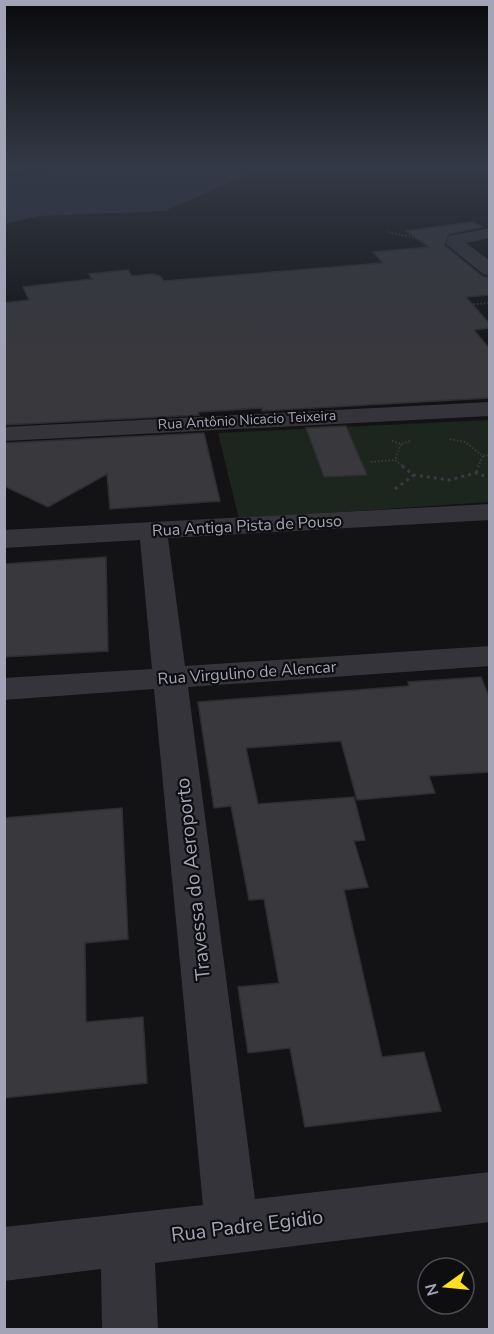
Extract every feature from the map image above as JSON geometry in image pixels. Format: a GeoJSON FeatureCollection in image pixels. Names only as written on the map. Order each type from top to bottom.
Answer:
{"type":"FeatureCollection","features":[{"type":"Feature","properties":{"kind":"street"},"geometry":{"type":"LineString","coordinates":[[489,233],[455,240],[455,244],[489,270]]}},
{"type":"Feature","properties":{"kind":"street","name":"Rua Antônio Nicacio Teixeira"},"geometry":{"type":"LineString","coordinates":[[4,434],[489,409]]}},
{"type":"Feature","properties":{"kind":"street","name":"Rua Antiga Pista de Pouso"},"geometry":{"type":"LineString","coordinates":[[4,539],[489,512]]}},
{"type":"Feature","properties":{"kind":"street","name":"Travessa do Aeroporto"},"geometry":{"type":"LineString","coordinates":[[153,531],[232,1228]]}},
{"type":"Feature","properties":{"kind":"street","name":"Rua Virgulino de Alencar"},"geometry":{"type":"LineString","coordinates":[[4,689],[489,656]]}},
{"type":"Feature","properties":{"kind":"street","name":"Rua Padre Egidio"},"geometry":{"type":"LineString","coordinates":[[4,1254],[489,1197]]}},
{"type":"Feature","properties":{"kind":"street"},"geometry":{"type":"LineString","coordinates":[[127,1240],[130,1329]]}},
{"type":"Feature","properties":{"kind":"path"},"geometry":{"type":"LineString","coordinates":[[388,232],[455,244]]}},
{"type":"Feature","properties":{"kind":"path"},"geometry":{"type":"LineString","coordinates":[[386,310],[489,303]]}},
{"type":"Feature","properties":{"kind":"path"},"geometry":{"type":"LineString","coordinates":[[140,355],[146,425]]}},
{"type":"Feature","properties":{"kind":"path"},"geometry":{"type":"LineString","coordinates":[[465,442],[483,456],[489,455]]}},
{"type":"Feature","properties":{"kind":"path"},"geometry":{"type":"LineString","coordinates":[[394,460],[401,444]]}},
{"type":"Feature","properties":{"kind":"path"},"geometry":{"type":"LineString","coordinates":[[476,473],[483,456]]}},
{"type":"Feature","properties":{"kind":"path"},"geometry":{"type":"LineString","coordinates":[[371,462],[394,460],[414,475],[449,480],[476,473],[489,478]]}},
{"type":"Feature","properties":{"kind":"shaded area"},"geometry":{"type":"Polygon","coordinates":[[[489,420],[489,502],[239,519],[218,433],[489,420]]]}},
{"type":"Feature","properties":{"kind":"building"},"geometry":{"type":"Polygon","coordinates":[[[467,230],[449,234],[444,245],[482,276],[489,278],[489,295],[466,297],[489,323],[489,328],[474,330],[489,348],[489,398],[262,411],[262,408],[198,412],[199,415],[4,425],[4,303],[29,300],[23,287],[92,279],[89,274],[128,270],[132,276],[153,274],[160,276],[164,281],[383,263],[373,252],[429,247],[406,231],[467,230]]]}},
{"type":"Feature","properties":{"kind":"building"},"geometry":{"type":"Polygon","coordinates":[[[346,426],[367,475],[324,477],[306,428],[346,426]]]}},
{"type":"Feature","properties":{"kind":"building"},"geometry":{"type":"Polygon","coordinates":[[[204,433],[220,501],[110,509],[107,474],[48,507],[4,486],[4,443],[204,433]]]}},
{"type":"Feature","properties":{"kind":"building"},"geometry":{"type":"Polygon","coordinates":[[[106,557],[108,651],[4,657],[4,564],[106,557]]]}},
{"type":"Feature","properties":{"kind":"building"},"geometry":{"type":"Polygon","coordinates":[[[481,677],[489,697],[489,772],[429,776],[435,793],[357,800],[341,741],[246,748],[258,804],[354,797],[365,840],[354,841],[368,887],[344,890],[382,1057],[424,1052],[441,1111],[305,1127],[290,1048],[248,1053],[238,987],[279,983],[264,899],[249,900],[231,806],[214,808],[198,702],[409,686],[408,682],[481,677]]]}},
{"type":"Feature","properties":{"kind":"building"},"geometry":{"type":"Polygon","coordinates":[[[122,808],[128,939],[85,943],[86,1022],[143,1017],[147,1083],[4,1098],[4,818],[122,808]]]}}]}
